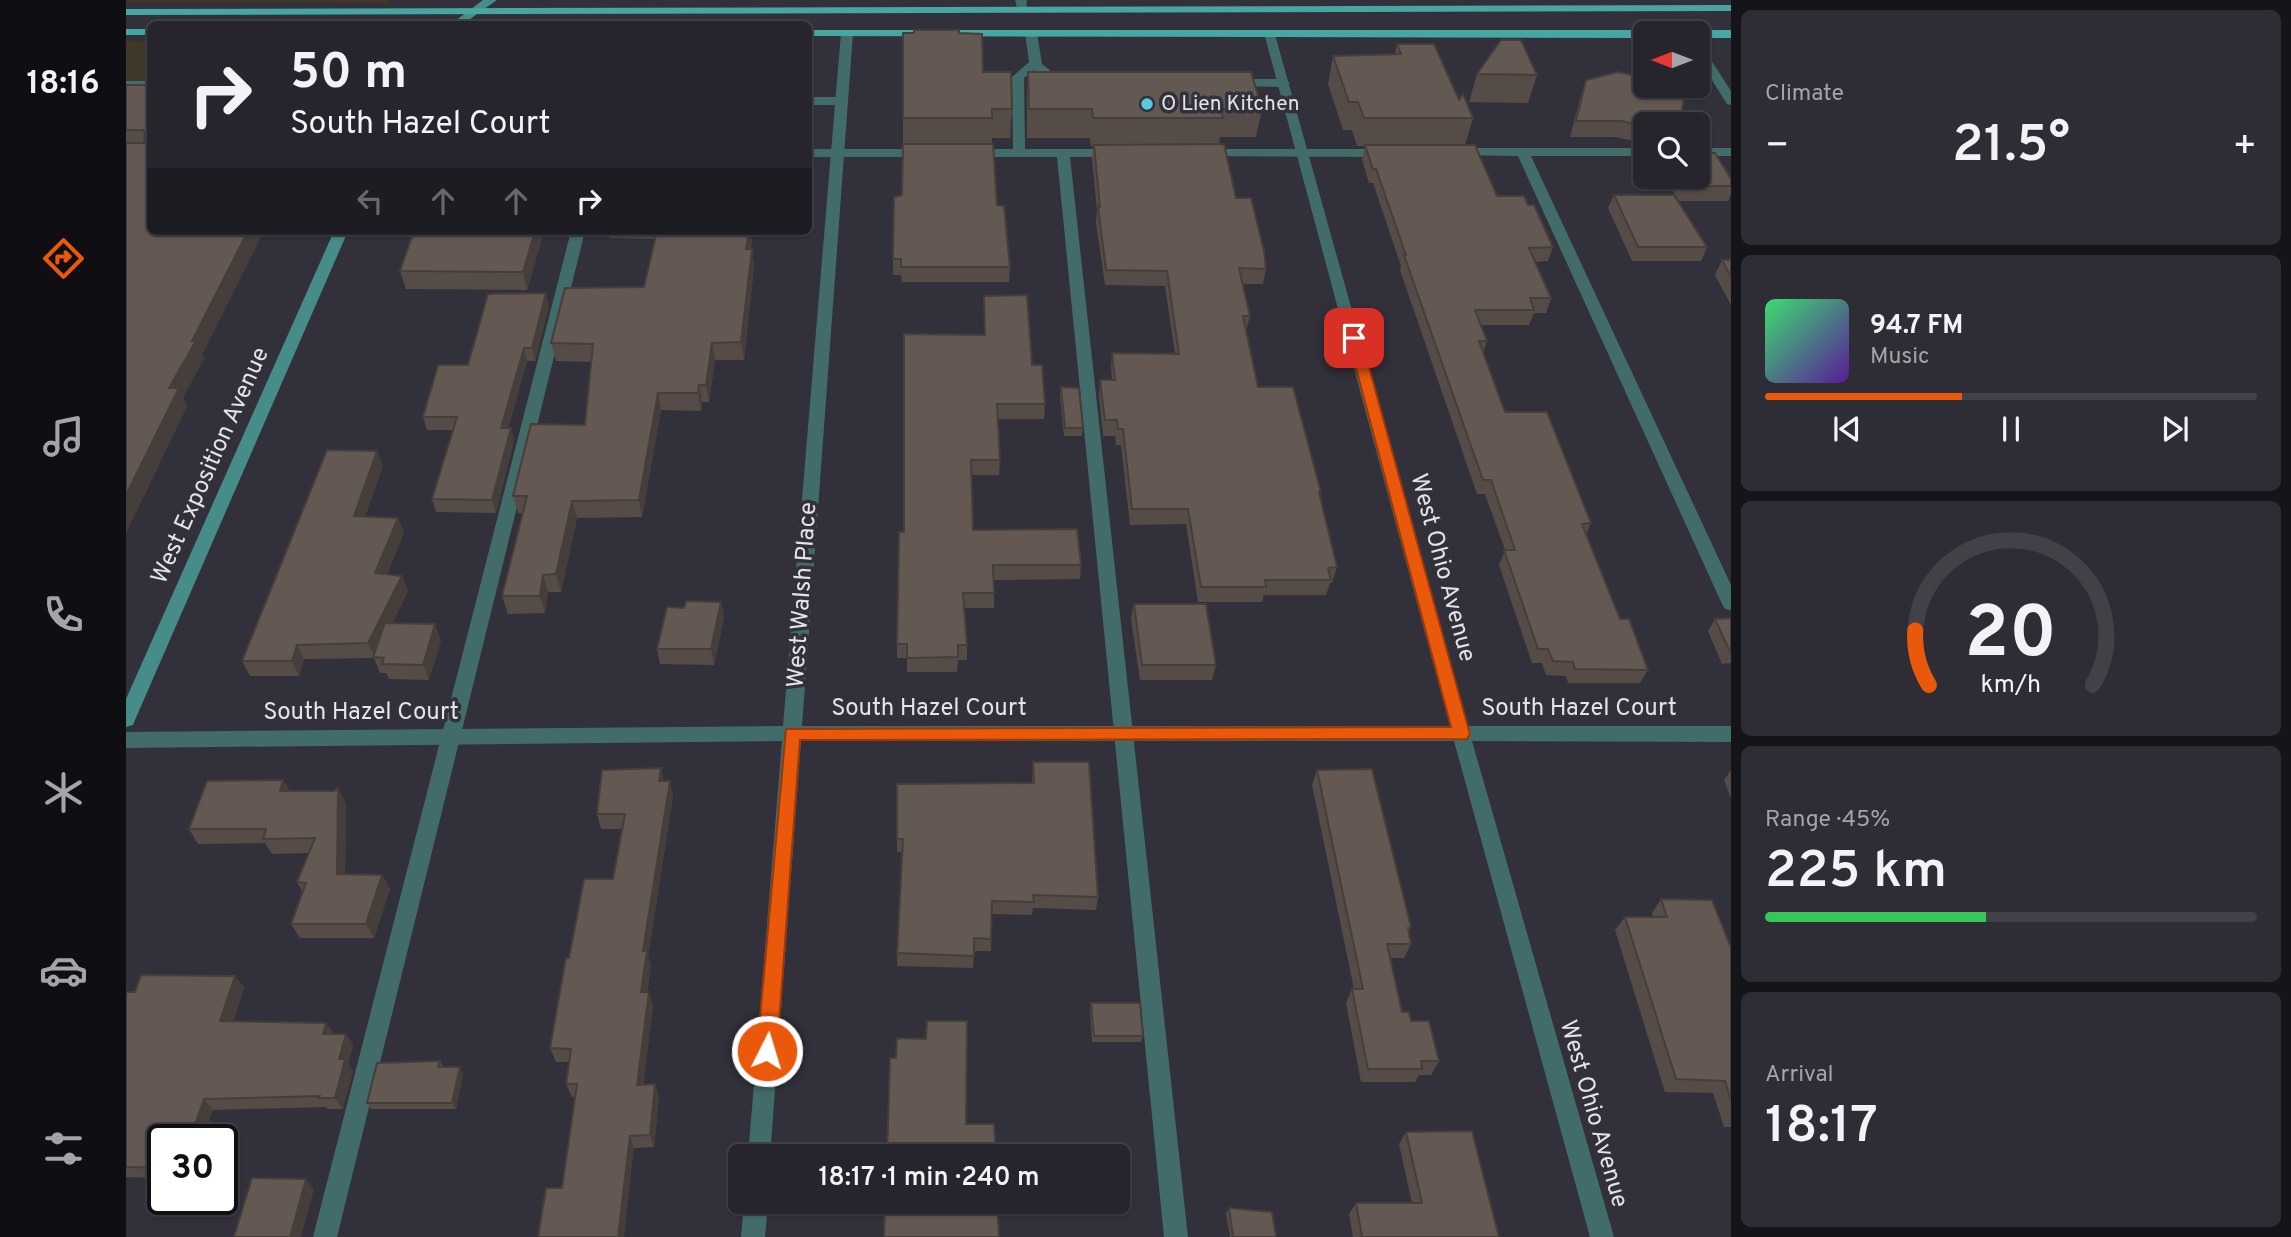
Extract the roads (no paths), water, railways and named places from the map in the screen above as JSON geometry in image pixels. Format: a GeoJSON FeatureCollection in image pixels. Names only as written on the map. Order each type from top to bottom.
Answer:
{"type":"FeatureCollection","features":[{"type":"Feature","properties":{"kind":"main road"},"geometry":{"type":"LineString","coordinates":[[126,12],[476,12],[1326,4],[1731,8]]}},
{"type":"Feature","properties":{"kind":"main road"},"geometry":{"type":"LineString","coordinates":[[126,32],[147,32]]}},
{"type":"Feature","properties":{"kind":"main road"},"geometry":{"type":"LineString","coordinates":[[812,33],[1633,34]]}},
{"type":"Feature","properties":{"kind":"main road"},"geometry":{"type":"LineString","coordinates":[[1710,34],[1731,34]]}},
{"type":"Feature","properties":{"kind":"street"},"geometry":{"type":"LineString","coordinates":[[461,21],[491,0]]}},
{"type":"Feature","properties":{"kind":"street","name":"West Walsh Place"},"geometry":{"type":"LineString","coordinates":[[760,1144],[847,33]]}},
{"type":"Feature","properties":{"kind":"street"},"geometry":{"type":"LineString","coordinates":[[1031,33],[1034,64],[1061,84],[1075,84]]}},
{"type":"Feature","properties":{"kind":"street","name":"West Ohio Avenue"},"geometry":{"type":"LineString","coordinates":[[1270,33],[1461,734],[1602,1237]]}},
{"type":"Feature","properties":{"kind":"street"},"geometry":{"type":"LineString","coordinates":[[1019,153],[1018,77],[1034,64]]}},
{"type":"Feature","properties":{"kind":"street"},"geometry":{"type":"LineString","coordinates":[[1710,69],[1731,101]]}},
{"type":"Feature","properties":{"kind":"street"},"geometry":{"type":"LineString","coordinates":[[126,85],[147,82]]}},
{"type":"Feature","properties":{"kind":"street"},"geometry":{"type":"LineString","coordinates":[[1214,83],[1284,83]]}},
{"type":"Feature","properties":{"kind":"street"},"geometry":{"type":"LineString","coordinates":[[812,101],[840,101]]}},
{"type":"Feature","properties":{"kind":"street"},"geometry":{"type":"LineString","coordinates":[[1441,152],[1633,152]]}},
{"type":"Feature","properties":{"kind":"street"},"geometry":{"type":"LineString","coordinates":[[1523,152],[1731,604]]}},
{"type":"Feature","properties":{"kind":"street"},"geometry":{"type":"LineString","coordinates":[[1710,152],[1731,152]]}},
{"type":"Feature","properties":{"kind":"street"},"geometry":{"type":"LineString","coordinates":[[812,153],[1130,153]]}},
{"type":"Feature","properties":{"kind":"street"},"geometry":{"type":"LineString","coordinates":[[1063,153],[1176,1237]]}},
{"type":"Feature","properties":{"kind":"street"},"geometry":{"type":"LineString","coordinates":[[1184,153],[1400,153]]}},
{"type":"Feature","properties":{"kind":"street","name":"West Exposition Avenue"},"geometry":{"type":"LineString","coordinates":[[126,720],[339,235]]}},
{"type":"Feature","properties":{"kind":"street"},"geometry":{"type":"LineString","coordinates":[[325,1237],[577,235]]}},
{"type":"Feature","properties":{"kind":"street","name":"South Hazel Court"},"geometry":{"type":"LineString","coordinates":[[126,740],[792,733],[1731,734]]}},
{"type":"Feature","properties":{"kind":"street"},"geometry":{"type":"LineString","coordinates":[[753,1237],[754,1214]]}},
{"type":"Feature","properties":{"kind":"place","name":"O Lien Kitchen"},"geometry":{"type":"Point","coordinates":[1147,104]}}]}
